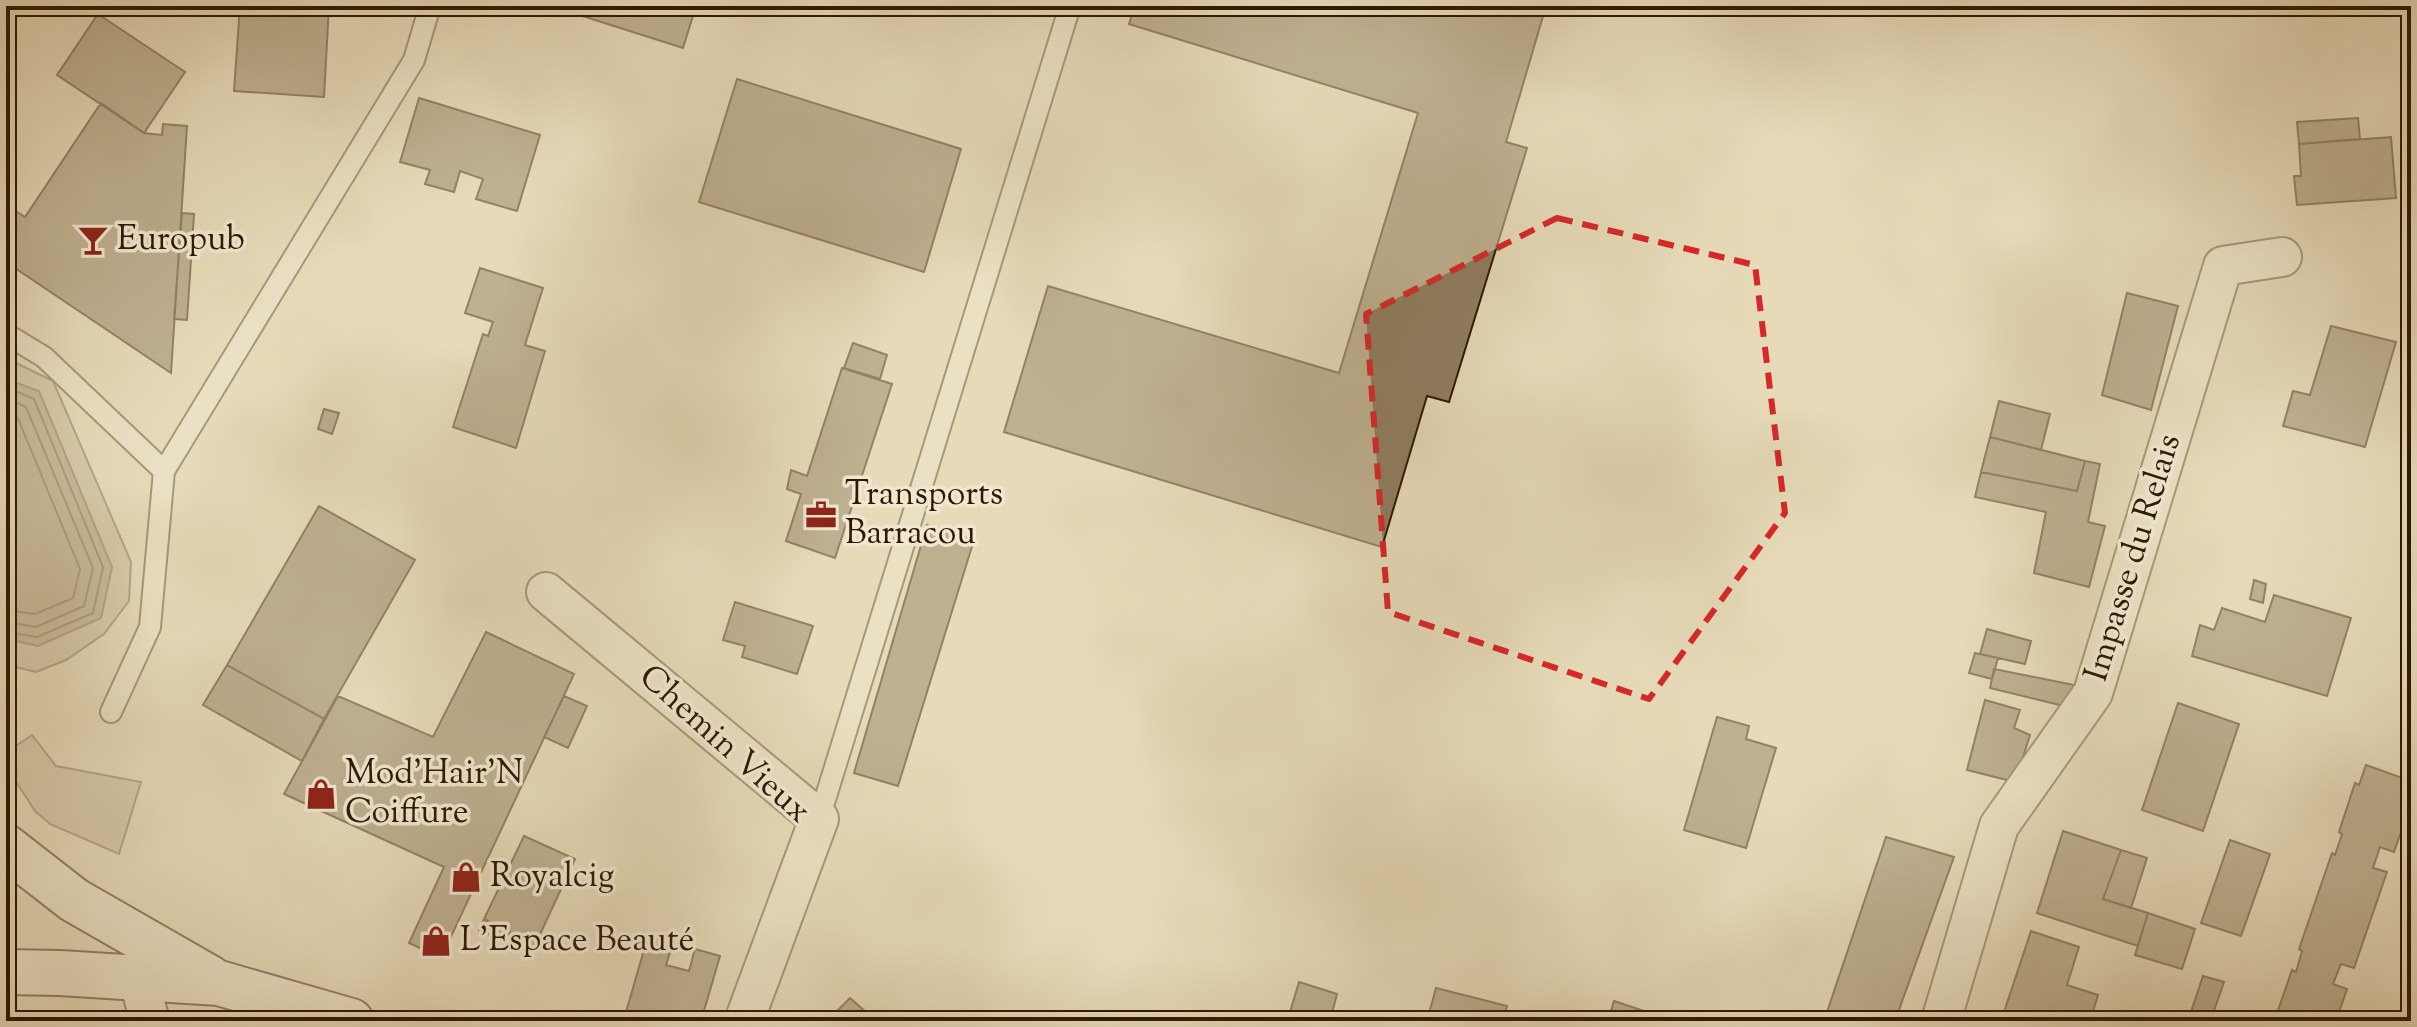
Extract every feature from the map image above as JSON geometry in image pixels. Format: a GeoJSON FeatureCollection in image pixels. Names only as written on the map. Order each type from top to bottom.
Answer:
{"type":"FeatureCollection","features":[{"type":"Feature","properties":{"kind":"main road"},"geometry":{"type":"LineString","coordinates":[[6,847],[74,900],[219,983]]}},
{"type":"Feature","properties":{"kind":"main road"},"geometry":{"type":"LineString","coordinates":[[6,972],[219,983],[351,1021]]}},
{"type":"Feature","properties":{"kind":"street","name":"Impasse du Relais"},"geometry":{"type":"LineString","coordinates":[[1941,1021],[1999,826],[2093,693],[2223,266],[2282,257]]}},
{"type":"Feature","properties":{"kind":"street","name":"Chemin Vieux"},"geometry":{"type":"LineString","coordinates":[[546,592],[819,819],[744,1021]]}},
{"type":"Feature","properties":{"kind":"street"},"geometry":{"type":"LineString","coordinates":[[138,978],[150,1021]]}},
{"type":"Feature","properties":{"kind":"lane"},"geometry":{"type":"LineString","coordinates":[[111,712],[150,627],[164,471],[414,60],[430,6]]}},
{"type":"Feature","properties":{"kind":"lane"},"geometry":{"type":"LineString","coordinates":[[819,819],[1070,6]]}},
{"type":"Feature","properties":{"kind":"lane"},"geometry":{"type":"LineString","coordinates":[[6,334],[44,357],[164,471]]}},
{"type":"Feature","properties":{"kind":"highlighted area"},"geometry":{"type":"Polygon","coordinates":[[[1557,218],[1755,265],[1785,513],[1649,699],[1388,612],[1366,314],[1557,218]]]}},
{"type":"Feature","properties":{"kind":"shaded area"},"geometry":{"type":"Polygon","coordinates":[[[6,358],[53,381],[131,562],[129,601],[104,634],[66,660],[36,672],[6,665],[6,358]]]}},
{"type":"Feature","properties":{"kind":"shaded area"},"geometry":{"type":"Polygon","coordinates":[[[32,735],[56,766],[141,782],[119,854],[50,824],[35,811],[6,766],[6,756],[10,750],[32,735]]]}},
{"type":"Feature","properties":{"kind":"water"},"geometry":{"type":"Polygon","coordinates":[[[6,379],[39,391],[112,567],[101,618],[38,646],[6,639],[6,379]]]}},
{"type":"Feature","properties":{"kind":"building"},"geometry":{"type":"Polygon","coordinates":[[[240,6],[329,6],[324,97],[234,91],[240,6]]]}},
{"type":"Feature","properties":{"kind":"building"},"geometry":{"type":"Polygon","coordinates":[[[551,6],[696,6],[683,48],[551,6]]]}},
{"type":"Feature","properties":{"kind":"building"},"geometry":{"type":"Polygon","coordinates":[[[1135,6],[1546,6],[1506,142],[1527,148],[1449,402],[1427,396],[1382,547],[1004,432],[1048,286],[1339,373],[1418,113],[1129,24],[1135,6]]]}},
{"type":"Feature","properties":{"kind":"building"},"geometry":{"type":"Polygon","coordinates":[[[98,14],[185,72],[144,133],[57,75],[98,14]]]}},
{"type":"Feature","properties":{"kind":"building"},"geometry":{"type":"Polygon","coordinates":[[[737,79],[961,149],[924,272],[699,202],[737,79]]]}},
{"type":"Feature","properties":{"kind":"building"},"geometry":{"type":"Polygon","coordinates":[[[419,98],[540,135],[517,211],[476,199],[483,179],[460,171],[454,192],[425,184],[430,170],[400,162],[419,98]]]}},
{"type":"Feature","properties":{"kind":"building","name":"Europub"},"geometry":{"type":"Polygon","coordinates":[[[101,103],[144,133],[162,135],[163,124],[187,126],[171,373],[6,262],[8,206],[25,217],[101,103]]]}},
{"type":"Feature","properties":{"kind":"building"},"geometry":{"type":"Polygon","coordinates":[[[2358,118],[2360,139],[2299,144],[2297,122],[2358,118]]]}},
{"type":"Feature","properties":{"kind":"building"},"geometry":{"type":"Polygon","coordinates":[[[2391,137],[2396,198],[2297,205],[2294,176],[2301,176],[2299,144],[2391,137]]]}},
{"type":"Feature","properties":{"kind":"building"},"geometry":{"type":"Polygon","coordinates":[[[182,213],[194,214],[187,320],[174,319],[182,213]]]}},
{"type":"Feature","properties":{"kind":"building"},"geometry":{"type":"Polygon","coordinates":[[[480,268],[543,288],[525,345],[545,351],[516,448],[453,427],[483,334],[488,336],[493,322],[465,313],[480,268]]]}},
{"type":"Feature","properties":{"kind":"building"},"geometry":{"type":"Polygon","coordinates":[[[2127,293],[2178,306],[2151,410],[2102,395],[2127,293]]]}},
{"type":"Feature","properties":{"kind":"building"},"geometry":{"type":"Polygon","coordinates":[[[2331,326],[2396,342],[2365,447],[2283,426],[2293,391],[2310,395],[2331,326]]]}},
{"type":"Feature","properties":{"kind":"building"},"geometry":{"type":"Polygon","coordinates":[[[853,343],[887,355],[880,379],[844,368],[853,343]]]}},
{"type":"Feature","properties":{"kind":"building"},"geometry":{"type":"Polygon","coordinates":[[[842,368],[892,384],[835,558],[786,541],[801,494],[787,489],[791,470],[807,476],[842,368]]]}},
{"type":"Feature","properties":{"kind":"building"},"geometry":{"type":"Polygon","coordinates":[[[1999,401],[2050,414],[2041,450],[1990,437],[1999,401]]]}},
{"type":"Feature","properties":{"kind":"building"},"geometry":{"type":"Polygon","coordinates":[[[324,409],[339,413],[332,434],[318,429],[324,409]]]}},
{"type":"Feature","properties":{"kind":"building"},"geometry":{"type":"Polygon","coordinates":[[[1990,437],[2085,461],[2077,491],[1981,472],[1990,437]]]}},
{"type":"Feature","properties":{"kind":"building"},"geometry":{"type":"Polygon","coordinates":[[[2085,461],[2100,464],[2088,522],[2105,526],[2089,587],[2034,573],[2046,512],[1975,497],[1981,472],[2077,491],[2085,461]]]}},
{"type":"Feature","properties":{"kind":"building"},"geometry":{"type":"Polygon","coordinates":[[[319,506],[415,560],[324,719],[227,665],[319,506]]]}},
{"type":"Feature","properties":{"kind":"building"},"geometry":{"type":"Polygon","coordinates":[[[927,525],[974,540],[898,786],[854,773],[927,525]]]}},
{"type":"Feature","properties":{"kind":"building"},"geometry":{"type":"Polygon","coordinates":[[[2254,580],[2266,584],[2263,603],[2250,599],[2254,580]]]}},
{"type":"Feature","properties":{"kind":"building"},"geometry":{"type":"Polygon","coordinates":[[[2274,595],[2351,618],[2327,696],[2192,656],[2200,625],[2214,630],[2222,608],[2265,622],[2274,595]]]}},
{"type":"Feature","properties":{"kind":"building"},"geometry":{"type":"Polygon","coordinates":[[[735,602],[813,626],[797,674],[742,657],[745,646],[723,640],[735,602]]]}},
{"type":"Feature","properties":{"kind":"building"},"geometry":{"type":"Polygon","coordinates":[[[1987,629],[2031,641],[2025,664],[1980,654],[1987,629]]]}},
{"type":"Feature","properties":{"kind":"building"},"geometry":{"type":"Polygon","coordinates":[[[486,632],[574,674],[441,958],[409,943],[444,867],[284,794],[338,696],[433,737],[486,632]]]}},
{"type":"Feature","properties":{"kind":"building"},"geometry":{"type":"Polygon","coordinates":[[[1975,653],[1998,658],[1992,679],[1969,673],[1975,653]]]}},
{"type":"Feature","properties":{"kind":"building"},"geometry":{"type":"Polygon","coordinates":[[[227,665],[324,719],[302,761],[203,705],[227,665]]]}},
{"type":"Feature","properties":{"kind":"building"},"geometry":{"type":"Polygon","coordinates":[[[1994,669],[2074,685],[2068,707],[1990,688],[1994,669]]]}},
{"type":"Feature","properties":{"kind":"building"},"geometry":{"type":"Polygon","coordinates":[[[564,696],[587,706],[568,748],[544,737],[564,696]]]}},
{"type":"Feature","properties":{"kind":"building"},"geometry":{"type":"Polygon","coordinates":[[[1985,700],[2020,710],[2014,728],[2030,735],[2015,782],[1967,770],[1985,700]]]}},
{"type":"Feature","properties":{"kind":"building"},"geometry":{"type":"Polygon","coordinates":[[[2178,703],[2239,724],[2203,831],[2142,810],[2178,703]]]}},
{"type":"Feature","properties":{"kind":"building"},"geometry":{"type":"Polygon","coordinates":[[[1717,717],[1749,726],[1746,739],[1776,748],[1746,848],[1684,830],[1717,717]]]}},
{"type":"Feature","properties":{"kind":"building"},"geometry":{"type":"Polygon","coordinates":[[[2366,765],[2408,780],[2401,799],[2411,803],[2394,852],[2380,847],[2373,868],[2387,872],[2354,968],[2341,964],[2333,984],[2347,989],[2336,1021],[2279,1021],[2275,1019],[2292,970],[2296,972],[2302,951],[2299,949],[2332,853],[2335,855],[2355,783],[2359,785],[2366,765]]]}},
{"type":"Feature","properties":{"kind":"building"},"geometry":{"type":"Polygon","coordinates":[[[2063,831],[2121,850],[2103,899],[2148,913],[2138,946],[2037,913],[2063,831]]]}},
{"type":"Feature","properties":{"kind":"building"},"geometry":{"type":"Polygon","coordinates":[[[524,836],[575,859],[531,954],[505,941],[510,932],[484,919],[524,836]]]}},
{"type":"Feature","properties":{"kind":"building"},"geometry":{"type":"Polygon","coordinates":[[[1886,837],[1954,857],[1895,1021],[1824,1021],[1886,837]]]}},
{"type":"Feature","properties":{"kind":"building"},"geometry":{"type":"Polygon","coordinates":[[[2230,840],[2270,854],[2241,936],[2201,923],[2230,840]]]}},
{"type":"Feature","properties":{"kind":"building"},"geometry":{"type":"Polygon","coordinates":[[[2121,850],[2147,858],[2131,908],[2103,899],[2121,850]]]}},
{"type":"Feature","properties":{"kind":"building"},"geometry":{"type":"Polygon","coordinates":[[[2148,913],[2195,929],[2182,969],[2135,955],[2148,913]]]}},
{"type":"Feature","properties":{"kind":"building"},"geometry":{"type":"Polygon","coordinates":[[[484,919],[510,932],[505,941],[479,930],[484,919]]]}},
{"type":"Feature","properties":{"kind":"building"},"geometry":{"type":"Polygon","coordinates":[[[2031,931],[2079,947],[2067,985],[2098,995],[2090,1021],[2001,1021],[2031,931]]]}},
{"type":"Feature","properties":{"kind":"building"},"geometry":{"type":"Polygon","coordinates":[[[648,936],[673,943],[666,965],[689,971],[695,949],[720,956],[701,1021],[656,1021],[626,1012],[648,936]]]}},
{"type":"Feature","properties":{"kind":"building"},"geometry":{"type":"Polygon","coordinates":[[[2203,976],[2224,982],[2211,1019],[2191,1012],[2203,976]]]}},
{"type":"Feature","properties":{"kind":"building"},"geometry":{"type":"Polygon","coordinates":[[[1299,982],[1337,994],[1330,1021],[1290,1012],[1299,982]]]}},
{"type":"Feature","properties":{"kind":"building"},"geometry":{"type":"Polygon","coordinates":[[[1436,988],[1507,1006],[1503,1021],[1427,1021],[1436,988]]]}},
{"type":"Feature","properties":{"kind":"building"},"geometry":{"type":"Polygon","coordinates":[[[850,998],[875,1020],[839,1021],[833,1015],[850,998]]]}},
{"type":"Feature","properties":{"kind":"building"},"geometry":{"type":"Polygon","coordinates":[[[1614,1001],[1674,1021],[1608,1021],[1614,1001]]]}},
{"type":"Feature","properties":{"kind":"place","name":"Europub"},"geometry":{"type":"Point","coordinates":[93,240]}},
{"type":"Feature","properties":{"kind":"place","name":"Transports Barracou"},"geometry":{"type":"Point","coordinates":[821,515]}},
{"type":"Feature","properties":{"kind":"place","name":"Mod'Hair'N Coiffure"},"geometry":{"type":"Point","coordinates":[321,794]}},
{"type":"Feature","properties":{"kind":"place","name":"Royalcig"},"geometry":{"type":"Point","coordinates":[466,877]}},
{"type":"Feature","properties":{"kind":"place","name":"L'Espace Beauté"},"geometry":{"type":"Point","coordinates":[436,941]}}]}
